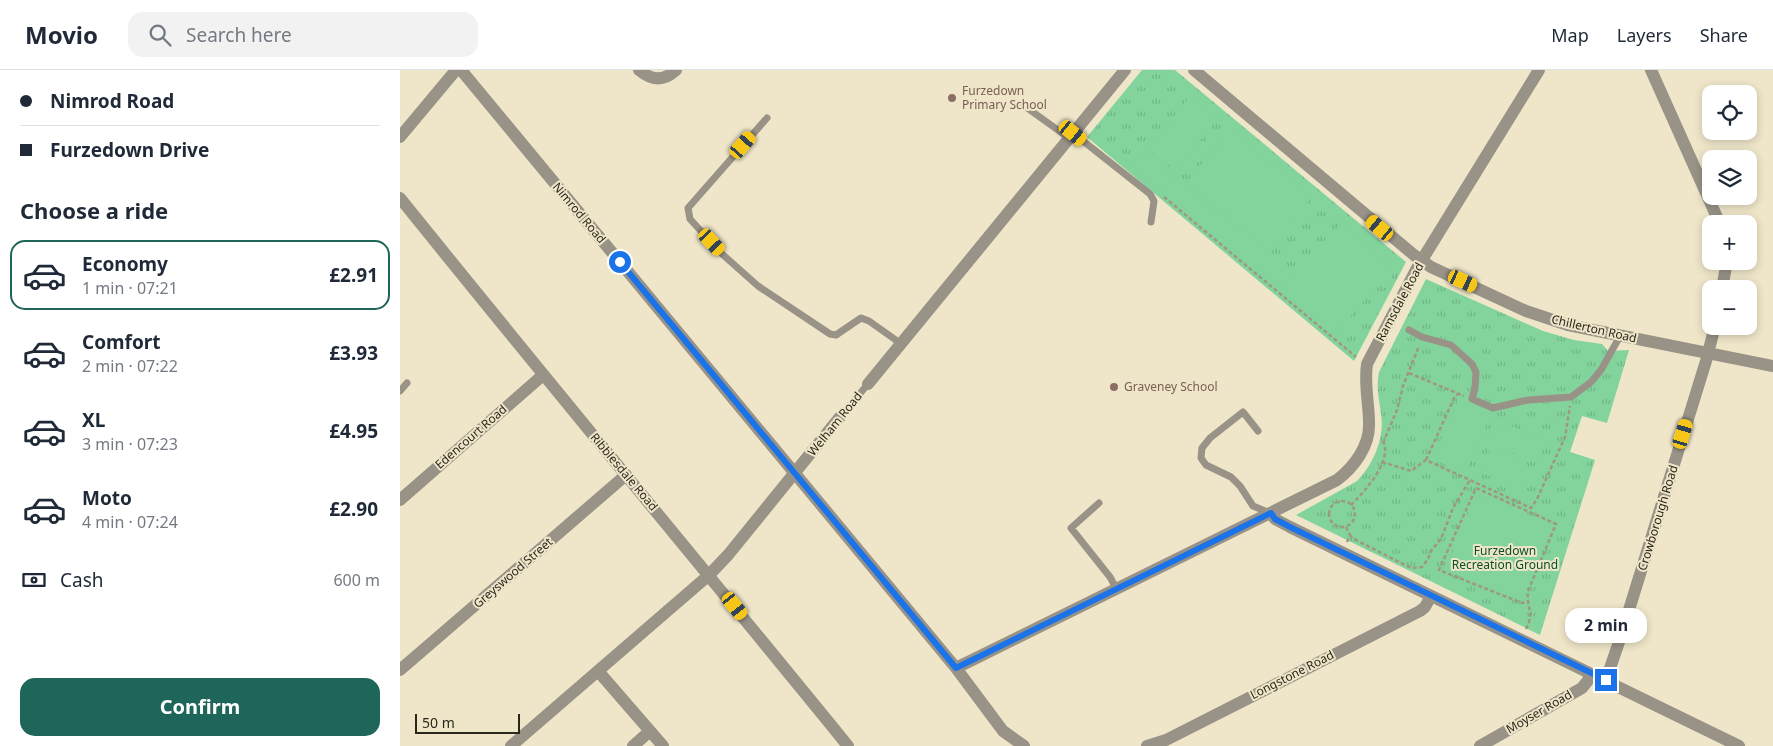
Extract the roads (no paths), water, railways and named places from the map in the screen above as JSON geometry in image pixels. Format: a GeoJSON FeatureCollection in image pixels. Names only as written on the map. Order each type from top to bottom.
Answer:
{"type":"FeatureCollection","features":[{"type":"Feature","properties":{"kind":"street"},"geometry":{"type":"LineString","coordinates":[[400,137],[456,70]]}},
{"type":"Feature","properties":{"kind":"street","name":"Nimrod Road"},"geometry":{"type":"LineString","coordinates":[[461,70],[956,668],[1003,731],[1024,746]]}},
{"type":"Feature","properties":{"kind":"street"},"geometry":{"type":"LineString","coordinates":[[639,70],[660,79],[665,78],[676,70]]}},
{"type":"Feature","properties":{"kind":"street","name":"Welham Road"},"geometry":{"type":"LineString","coordinates":[[868,384],[1125,70]]}},
{"type":"Feature","properties":{"kind":"street","name":"Chillerton Road"},"geometry":{"type":"LineString","coordinates":[[1194,70],[1422,261],[1526,311],[1568,325],[1773,366]]}},
{"type":"Feature","properties":{"kind":"street","name":"Ramsdale Road"},"geometry":{"type":"LineString","coordinates":[[956,668],[1337,480],[1350,469],[1357,460],[1370,426],[1365,379],[1368,364],[1422,261],[1539,70]]}},
{"type":"Feature","properties":{"kind":"street"},"geometry":{"type":"LineString","coordinates":[[1651,70],[1716,215]]}},
{"type":"Feature","properties":{"kind":"street","name":"Ribblesdale Road"},"geometry":{"type":"LineString","coordinates":[[400,198],[848,746]]}},
{"type":"Feature","properties":{"kind":"street","name":"Crowborough Road"},"geometry":{"type":"LineString","coordinates":[[1606,680],[1713,335]]}},
{"type":"Feature","properties":{"kind":"street","name":"Edencourt Road"},"geometry":{"type":"LineString","coordinates":[[400,500],[543,375]]}},
{"type":"Feature","properties":{"kind":"street","name":"Welham Road"},"geometry":{"type":"LineString","coordinates":[[511,746],[709,575],[728,555],[840,417]]}},
{"type":"Feature","properties":{"kind":"street","name":"Greyswood Street"},"geometry":{"type":"LineString","coordinates":[[400,670],[626,475]]}},
{"type":"Feature","properties":{"kind":"street"},"geometry":{"type":"LineString","coordinates":[[1271,513],[1275,519],[1290,527],[1740,746]]}},
{"type":"Feature","properties":{"kind":"street","name":"Longstone Road"},"geometry":{"type":"LineString","coordinates":[[1147,746],[1166,740],[1420,611],[1425,608],[1431,596]]}},
{"type":"Feature","properties":{"kind":"street"},"geometry":{"type":"LineString","coordinates":[[598,671],[663,746]]}},
{"type":"Feature","properties":{"kind":"street","name":"Moyser Road"},"geometry":{"type":"LineString","coordinates":[[1480,746],[1582,688],[1593,674]]}},
{"type":"Feature","properties":{"kind":"street"},"geometry":{"type":"LineString","coordinates":[[634,746],[650,732]]}},
{"type":"Feature","properties":{"kind":"lane"},"geometry":{"type":"LineString","coordinates":[[1023,105],[1071,135],[1150,194],[1154,202],[1151,222]]}},
{"type":"Feature","properties":{"kind":"lane"},"geometry":{"type":"LineString","coordinates":[[767,118],[688,208],[690,219],[722,254],[758,286],[830,334],[836,335],[861,318],[870,321],[900,343]]}},
{"type":"Feature","properties":{"kind":"lane"},"geometry":{"type":"LineString","coordinates":[[1409,330],[1422,337],[1451,345],[1472,364],[1476,372],[1472,399],[1493,408],[1528,400],[1571,397],[1592,382],[1620,336]]}},
{"type":"Feature","properties":{"kind":"lane"},"geometry":{"type":"LineString","coordinates":[[400,391],[408,383]]}},
{"type":"Feature","properties":{"kind":"lane","name":"Welham Road"},"geometry":{"type":"LineString","coordinates":[[840,417],[868,384]]}},
{"type":"Feature","properties":{"kind":"lane"},"geometry":{"type":"LineString","coordinates":[[1258,431],[1243,412],[1210,438],[1202,448],[1201,458],[1206,465],[1231,477],[1240,486],[1253,506],[1271,513]]}},
{"type":"Feature","properties":{"kind":"lane"},"geometry":{"type":"LineString","coordinates":[[1099,503],[1071,528],[1110,576],[1116,588]]}},
{"type":"Feature","properties":{"kind":"place","name":"Furzedown Primary School"},"geometry":{"type":"Point","coordinates":[952,98]}},
{"type":"Feature","properties":{"kind":"place","name":"Graveney School"},"geometry":{"type":"Point","coordinates":[1114,387]}},
{"type":"Feature","properties":{"kind":"park label","name":"Furzedown Recreation Ground"},"geometry":{"type":"Point","coordinates":[1505,558]}}]}
